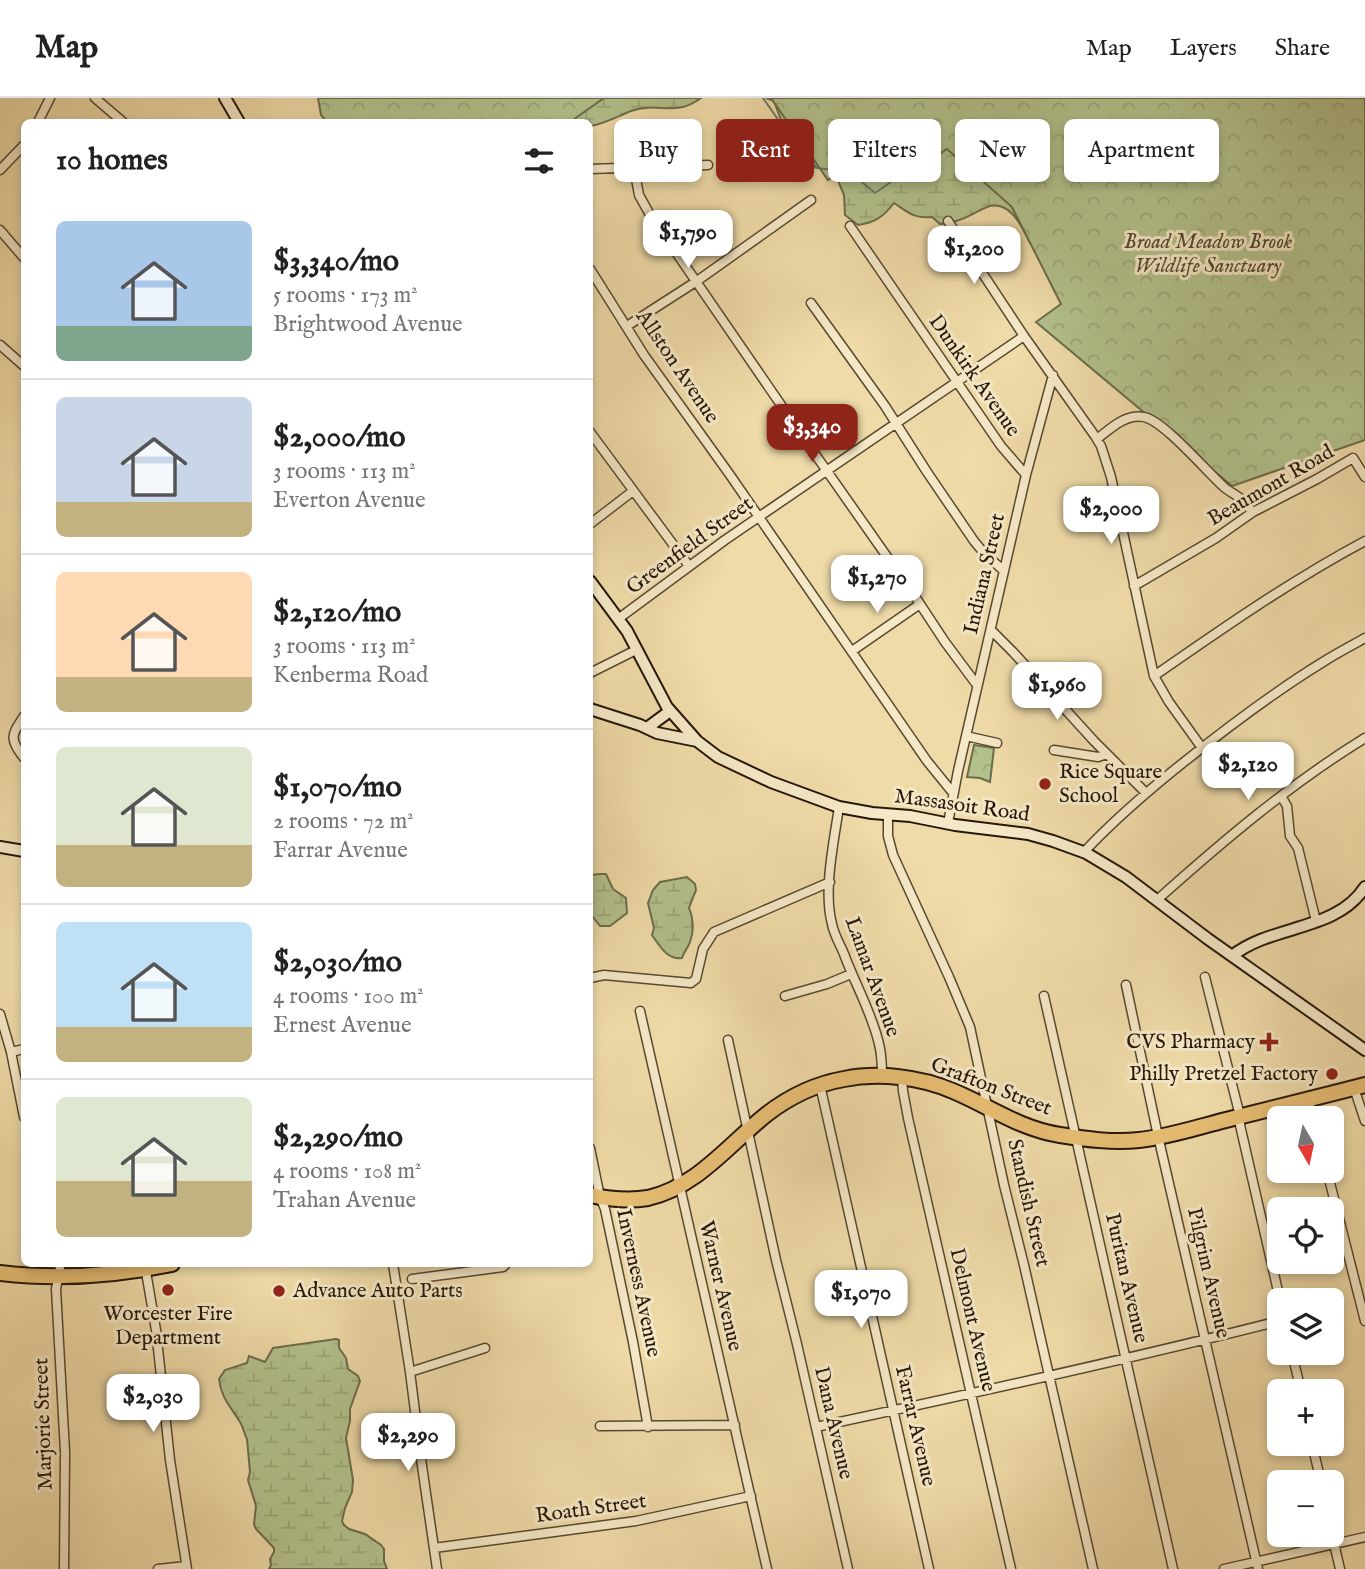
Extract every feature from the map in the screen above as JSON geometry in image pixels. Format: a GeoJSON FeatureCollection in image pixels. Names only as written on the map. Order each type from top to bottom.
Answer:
{"type":"FeatureCollection","features":[{"type":"Feature","properties":{"kind":"highway","name":"Grafton Street"},"geometry":{"type":"LineString","coordinates":[[593,1199],[645,1198],[679,1186],[709,1166],[781,1104],[820,1086],[845,1079],[882,1077],[944,1088],[1033,1129],[1051,1134],[1126,1141],[1142,1140],[1359,1086]]}},
{"type":"Feature","properties":{"kind":"highway"},"geometry":{"type":"LineString","coordinates":[[0,1273],[59,1270],[104,1275],[140,1267]]}},
{"type":"Feature","properties":{"kind":"main road"},"geometry":{"type":"LineString","coordinates":[[225,98],[237,119]]}},
{"type":"Feature","properties":{"kind":"main road","name":"Massasoit Road"},"geometry":{"type":"LineString","coordinates":[[593,585],[627,631],[674,716],[697,741],[718,757],[760,777],[839,807],[1028,834],[1084,852],[1126,877],[1365,1050]]}},
{"type":"Feature","properties":{"kind":"main road"},"geometry":{"type":"LineString","coordinates":[[593,710],[652,730],[697,741]]}},
{"type":"Feature","properties":{"kind":"main road"},"geometry":{"type":"LineString","coordinates":[[652,730],[674,716]]}},
{"type":"Feature","properties":{"kind":"main road"},"geometry":{"type":"LineString","coordinates":[[0,847],[21,850]]}},
{"type":"Feature","properties":{"kind":"main road"},"geometry":{"type":"LineString","coordinates":[[1232,956],[1247,945],[1316,921],[1350,905],[1365,887]]}},
{"type":"Feature","properties":{"kind":"street"},"geometry":{"type":"LineString","coordinates":[[40,119],[50,98]]}},
{"type":"Feature","properties":{"kind":"street"},"geometry":{"type":"LineString","coordinates":[[95,98],[120,119]]}},
{"type":"Feature","properties":{"kind":"street"},"geometry":{"type":"LineString","coordinates":[[0,170],[21,148]]}},
{"type":"Feature","properties":{"kind":"street"},"geometry":{"type":"LineString","coordinates":[[702,165],[708,165]]}},
{"type":"Feature","properties":{"kind":"street"},"geometry":{"type":"LineString","coordinates":[[593,169],[614,168]]}},
{"type":"Feature","properties":{"kind":"street"},"geometry":{"type":"LineString","coordinates":[[636,182],[643,203],[665,237],[977,685]]}},
{"type":"Feature","properties":{"kind":"street"},"geometry":{"type":"LineString","coordinates":[[627,326],[697,281],[811,200]]}},
{"type":"Feature","properties":{"kind":"street"},"geometry":{"type":"LineString","coordinates":[[948,221],[1097,439],[1105,455],[1154,676],[1202,748]]}},
{"type":"Feature","properties":{"kind":"street","name":"Dunkirk Avenue"},"geometry":{"type":"LineString","coordinates":[[850,226],[956,382],[1008,455],[1026,475]]}},
{"type":"Feature","properties":{"kind":"street"},"geometry":{"type":"LineString","coordinates":[[0,230],[21,254]]}},
{"type":"Feature","properties":{"kind":"street","name":"Allston Avenue"},"geometry":{"type":"LineString","coordinates":[[593,274],[645,355],[927,761],[953,793]]}},
{"type":"Feature","properties":{"kind":"street"},"geometry":{"type":"LineString","coordinates":[[811,303],[897,422],[974,541],[1004,571]]}},
{"type":"Feature","properties":{"kind":"street","name":"Greenfield Street"},"geometry":{"type":"LineString","coordinates":[[618,619],[689,566],[1024,335]]}},
{"type":"Feature","properties":{"kind":"street"},"geometry":{"type":"LineString","coordinates":[[0,345],[21,363]]}},
{"type":"Feature","properties":{"kind":"street","name":"Indiana Street"},"geometry":{"type":"LineString","coordinates":[[948,823],[977,685],[1052,375]]}},
{"type":"Feature","properties":{"kind":"street"},"geometry":{"type":"LineString","coordinates":[[1097,439],[1129,418],[1140,416],[1151,420],[1247,505],[1251,513]]}},
{"type":"Feature","properties":{"kind":"street"},"geometry":{"type":"LineString","coordinates":[[593,436],[689,566]]}},
{"type":"Feature","properties":{"kind":"street","name":"Beaumont Road"},"geometry":{"type":"LineString","coordinates":[[1134,586],[1216,538],[1251,513],[1353,457],[1365,477]]}},
{"type":"Feature","properties":{"kind":"street"},"geometry":{"type":"LineString","coordinates":[[593,522],[633,491]]}},
{"type":"Feature","properties":{"kind":"street"},"geometry":{"type":"LineString","coordinates":[[1154,676],[1283,589],[1365,541]]}},
{"type":"Feature","properties":{"kind":"street"},"geometry":{"type":"LineString","coordinates":[[852,651],[920,604]]}},
{"type":"Feature","properties":{"kind":"street"},"geometry":{"type":"LineString","coordinates":[[990,630],[1146,793]]}},
{"type":"Feature","properties":{"kind":"street"},"geometry":{"type":"LineString","coordinates":[[1084,852],[1105,829],[1202,748],[1284,688],[1365,638]]}},
{"type":"Feature","properties":{"kind":"street"},"geometry":{"type":"LineString","coordinates":[[593,672],[636,650]]}},
{"type":"Feature","properties":{"kind":"street"},"geometry":{"type":"LineString","coordinates":[[21,720],[13,736],[21,753]]}},
{"type":"Feature","properties":{"kind":"street"},"geometry":{"type":"LineString","coordinates":[[966,736],[997,743]]}},
{"type":"Feature","properties":{"kind":"street"},"geometry":{"type":"LineString","coordinates":[[1157,900],[1222,842],[1281,796],[1365,738]]}},
{"type":"Feature","properties":{"kind":"street"},"geometry":{"type":"LineString","coordinates":[[1054,750],[1098,757],[1107,754]]}},
{"type":"Feature","properties":{"kind":"street"},"geometry":{"type":"LineString","coordinates":[[1281,796],[1287,806],[1290,836],[1298,848],[1316,921]]}},
{"type":"Feature","properties":{"kind":"street","name":"Lamar Avenue"},"geometry":{"type":"LineString","coordinates":[[839,807],[830,882],[832,925],[865,1002],[878,1041],[882,1077]]}},
{"type":"Feature","properties":{"kind":"street","name":"Standish Street"},"geometry":{"type":"LineString","coordinates":[[888,815],[888,836],[893,855],[970,1027],[1093,1569]]}},
{"type":"Feature","properties":{"kind":"street"},"geometry":{"type":"LineString","coordinates":[[593,977],[604,975],[691,983],[696,979],[703,949],[714,932],[830,882]]}},
{"type":"Feature","properties":{"kind":"street"},"geometry":{"type":"LineString","coordinates":[[1350,905],[1365,897]]}},
{"type":"Feature","properties":{"kind":"street"},"geometry":{"type":"LineString","coordinates":[[785,996],[851,974]]}},
{"type":"Feature","properties":{"kind":"street"},"geometry":{"type":"LineString","coordinates":[[1205,977],[1240,1116],[1277,1288]]}},
{"type":"Feature","properties":{"kind":"street","name":"Pilgrim Avenue"},"geometry":{"type":"LineString","coordinates":[[1126,985],[1158,1136],[1258,1565]]}},
{"type":"Feature","properties":{"kind":"street","name":"Puritan Avenue"},"geometry":{"type":"LineString","coordinates":[[1044,996],[1173,1569]]}},
{"type":"Feature","properties":{"kind":"street","name":"Warner Avenue"},"geometry":{"type":"LineString","coordinates":[[640,1010],[767,1569]]}},
{"type":"Feature","properties":{"kind":"street"},"geometry":{"type":"LineString","coordinates":[[0,1014],[21,1102]]}},
{"type":"Feature","properties":{"kind":"street","name":"Dana Avenue"},"geometry":{"type":"LineString","coordinates":[[728,1040],[848,1569]]}},
{"type":"Feature","properties":{"kind":"street"},"geometry":{"type":"LineString","coordinates":[[11,1052],[21,1050]]}},
{"type":"Feature","properties":{"kind":"street","name":"Delmont Avenue"},"geometry":{"type":"LineString","coordinates":[[902,1079],[908,1118],[1011,1569]]}},
{"type":"Feature","properties":{"kind":"street","name":"Farrar Avenue"},"geometry":{"type":"LineString","coordinates":[[820,1086],[929,1569]]}},
{"type":"Feature","properties":{"kind":"street"},"geometry":{"type":"LineString","coordinates":[[1359,1086],[1365,1121]]}},
{"type":"Feature","properties":{"kind":"street"},"geometry":{"type":"LineString","coordinates":[[1308,1099],[1310,1106]]}},
{"type":"Feature","properties":{"kind":"street"},"geometry":{"type":"LineString","coordinates":[[1330,1183],[1363,1303],[1365,1321]]}},
{"type":"Feature","properties":{"kind":"street","name":"Inverness Avenue"},"geometry":{"type":"LineString","coordinates":[[593,1199],[605,1209],[648,1427]]}},
{"type":"Feature","properties":{"kind":"street"},"geometry":{"type":"LineString","coordinates":[[145,1267],[156,1330],[170,1460],[186,1568],[158,1569]]}},
{"type":"Feature","properties":{"kind":"street"},"geometry":{"type":"LineString","coordinates":[[393,1267],[437,1569]]}},
{"type":"Feature","properties":{"kind":"street"},"geometry":{"type":"LineString","coordinates":[[412,1279],[503,1267]]}},
{"type":"Feature","properties":{"kind":"street","name":"Marjorie Street"},"geometry":{"type":"LineString","coordinates":[[59,1270],[56,1289],[65,1452],[64,1569]]}},
{"type":"Feature","properties":{"kind":"street"},"geometry":{"type":"LineString","coordinates":[[816,1427],[893,1412],[1267,1324]]}},
{"type":"Feature","properties":{"kind":"street"},"geometry":{"type":"LineString","coordinates":[[410,1372],[485,1348]]}},
{"type":"Feature","properties":{"kind":"street"},"geometry":{"type":"LineString","coordinates":[[600,1426],[735,1425]]}},
{"type":"Feature","properties":{"kind":"street","name":"Roath Street"},"geometry":{"type":"LineString","coordinates":[[434,1548],[636,1521],[751,1496]]}},
{"type":"Feature","properties":{"kind":"street"},"geometry":{"type":"LineString","coordinates":[[1344,1538],[1365,1537]]}},
{"type":"Feature","properties":{"kind":"street"},"geometry":{"type":"LineString","coordinates":[[1224,1569],[1258,1565],[1310,1547]]}},
{"type":"Feature","properties":{"kind":"street"},"geometry":{"type":"LineString","coordinates":[[1335,1547],[1340,1569]]}},
{"type":"Feature","properties":{"kind":"green space"},"geometry":{"type":"Polygon","coordinates":[[[318,98],[604,98],[574,119],[324,119],[321,115],[318,98]]]}},
{"type":"Feature","properties":{"kind":"green space"},"geometry":{"type":"Polygon","coordinates":[[[350,98],[701,98],[683,107],[641,108],[593,125],[593,119],[357,119],[350,98]]]}},
{"type":"Feature","properties":{"kind":"green space"},"geometry":{"type":"Polygon","coordinates":[[[766,98],[892,98],[881,119],[828,119],[828,171],[814,165],[814,119],[781,119],[774,101],[766,98]]]}},
{"type":"Feature","properties":{"kind":"green space","name":"Broad Meadow Brook Wildlife Sanctuary"},"geometry":{"type":"Polygon","coordinates":[[[771,98],[1365,98],[1365,440],[1232,486],[1036,322],[1061,304],[1012,207],[984,182],[1050,182],[1050,119],[955,119],[955,156],[947,149],[941,153],[941,119],[828,119],[828,180],[814,160],[814,119],[786,119],[771,98]]]}},
{"type":"Feature","properties":{"kind":"green space"},"geometry":{"type":"Polygon","coordinates":[[[961,106],[968,119],[955,119],[955,182],[999,182],[1025,233],[1009,211],[995,206],[960,220],[940,224],[932,217],[916,216],[894,203],[879,218],[858,225],[845,215],[844,195],[839,182],[941,182],[939,119],[961,106]]]}},
{"type":"Feature","properties":{"kind":"green space"},"geometry":{"type":"Polygon","coordinates":[[[974,745],[994,748],[990,782],[967,777],[974,745]]]}},
{"type":"Feature","properties":{"kind":"green space"},"geometry":{"type":"Polygon","coordinates":[[[606,874],[613,889],[626,898],[627,913],[610,926],[600,926],[593,917],[593,875],[606,874]]]}},
{"type":"Feature","properties":{"kind":"green space"},"geometry":{"type":"Polygon","coordinates":[[[687,877],[695,884],[696,890],[689,908],[692,933],[682,958],[677,958],[664,951],[652,935],[654,928],[648,903],[653,890],[660,882],[687,877]]]}},
{"type":"Feature","properties":{"kind":"green space"},"geometry":{"type":"Polygon","coordinates":[[[339,1340],[339,1348],[346,1358],[348,1369],[358,1376],[360,1381],[350,1409],[346,1438],[353,1480],[352,1492],[342,1521],[349,1529],[365,1534],[381,1545],[387,1569],[269,1569],[274,1548],[254,1524],[256,1506],[248,1480],[250,1472],[247,1439],[224,1397],[219,1379],[225,1370],[247,1363],[249,1356],[265,1362],[273,1348],[339,1340]]]}},
{"type":"Feature","properties":{"kind":"waterway"},"geometry":{"type":"LineString","coordinates":[[763,98],[811,167],[828,170]]}},
{"type":"Feature","properties":{"kind":"waterway"},"geometry":{"type":"LineString","coordinates":[[862,182],[875,193],[891,182]]}},
{"type":"Feature","properties":{"kind":"place","name":"Rice Square School"},"geometry":{"type":"Point","coordinates":[1045,784]}},
{"type":"Feature","properties":{"kind":"place","name":"CVS Pharmacy"},"geometry":{"type":"Point","coordinates":[1269,1042]}},
{"type":"Feature","properties":{"kind":"place","name":"Philly Pretzel Factory"},"geometry":{"type":"Point","coordinates":[1332,1074]}},
{"type":"Feature","properties":{"kind":"place","name":"Worcester Fire Department"},"geometry":{"type":"Point","coordinates":[168,1290]}},
{"type":"Feature","properties":{"kind":"place","name":"Advance Auto Parts"},"geometry":{"type":"Point","coordinates":[279,1291]}}]}
